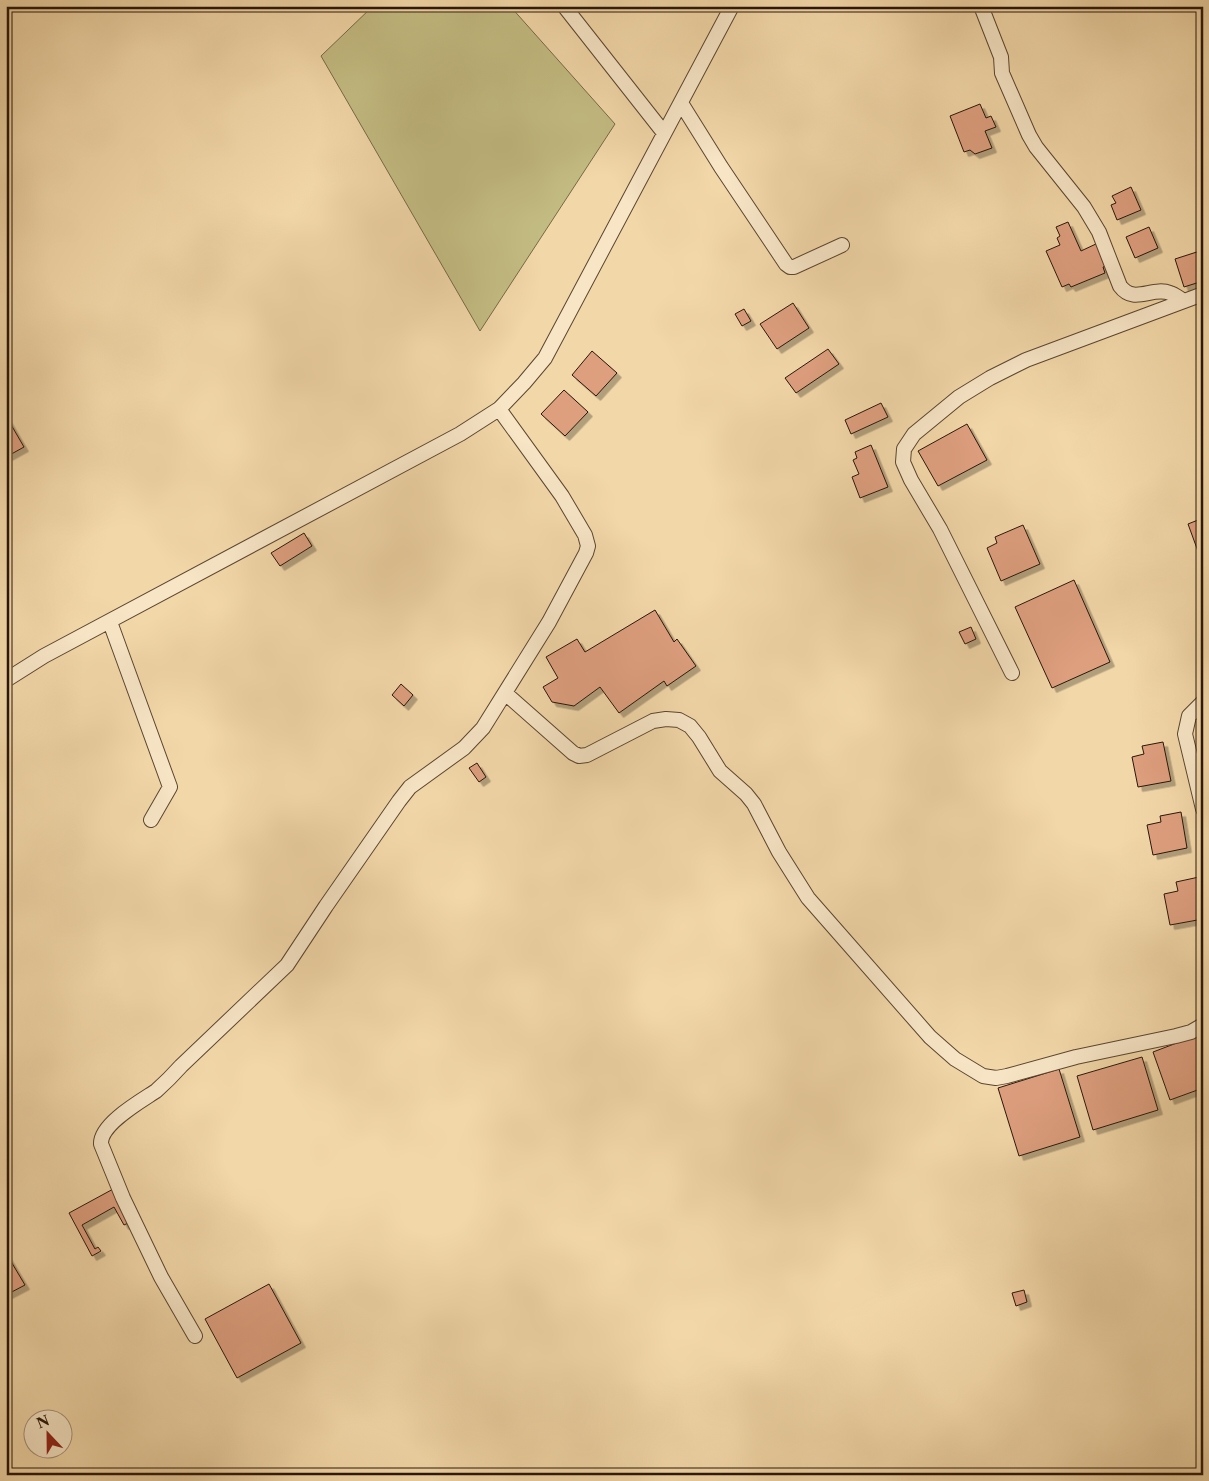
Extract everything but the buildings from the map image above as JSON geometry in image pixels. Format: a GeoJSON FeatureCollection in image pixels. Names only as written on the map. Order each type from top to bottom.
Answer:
{"type":"FeatureCollection","features":[{"type":"Feature","properties":{"kind":"street"},"geometry":{"type":"LineString","coordinates":[[564,6],[664,133]]}},
{"type":"Feature","properties":{"kind":"street"},"geometry":{"type":"LineString","coordinates":[[6,680],[44,656],[460,434],[499,409],[524,383],[544,358],[732,6]]}},
{"type":"Feature","properties":{"kind":"street"},"geometry":{"type":"LineString","coordinates":[[981,6],[1001,57],[1002,73],[1029,136],[1084,207],[1099,232],[1120,286],[1125,292],[1133,295],[1157,292],[1170,293],[1184,302]]}},
{"type":"Feature","properties":{"kind":"street"},"geometry":{"type":"LineString","coordinates":[[681,103],[786,264],[794,267],[842,245]]}},
{"type":"Feature","properties":{"kind":"street"},"geometry":{"type":"LineString","coordinates":[[1012,673],[940,529],[911,480],[904,462],[904,449],[914,434],[944,409],[959,397],[990,378],[1026,360],[1203,294]]}},
{"type":"Feature","properties":{"kind":"street"},"geometry":{"type":"LineString","coordinates":[[195,1336],[161,1278],[123,1198],[101,1144],[102,1135],[112,1123],[169,1080],[181,1066],[287,966],[326,906],[410,787],[464,748],[483,728],[549,622],[581,565],[588,546],[585,535],[562,496],[499,409]]}},
{"type":"Feature","properties":{"kind":"street"},"geometry":{"type":"LineString","coordinates":[[110,622],[170,787],[151,820]]}},
{"type":"Feature","properties":{"kind":"street"},"geometry":{"type":"LineString","coordinates":[[505,693],[573,753],[579,756],[587,755],[653,721],[679,720],[690,726],[720,771],[746,794],[754,804],[808,898],[930,1037],[955,1059],[983,1076],[996,1078],[1007,1076],[1085,1055],[1184,1034],[1203,1025]]}},
{"type":"Feature","properties":{"kind":"street"},"geometry":{"type":"LineString","coordinates":[[1203,702],[1189,716],[1185,734],[1203,810]]}},
{"type":"Feature","properties":{"kind":"shaded area"},"geometry":{"type":"Polygon","coordinates":[[[373,6],[510,6],[615,124],[480,331],[321,56],[373,6]]]}}]}
